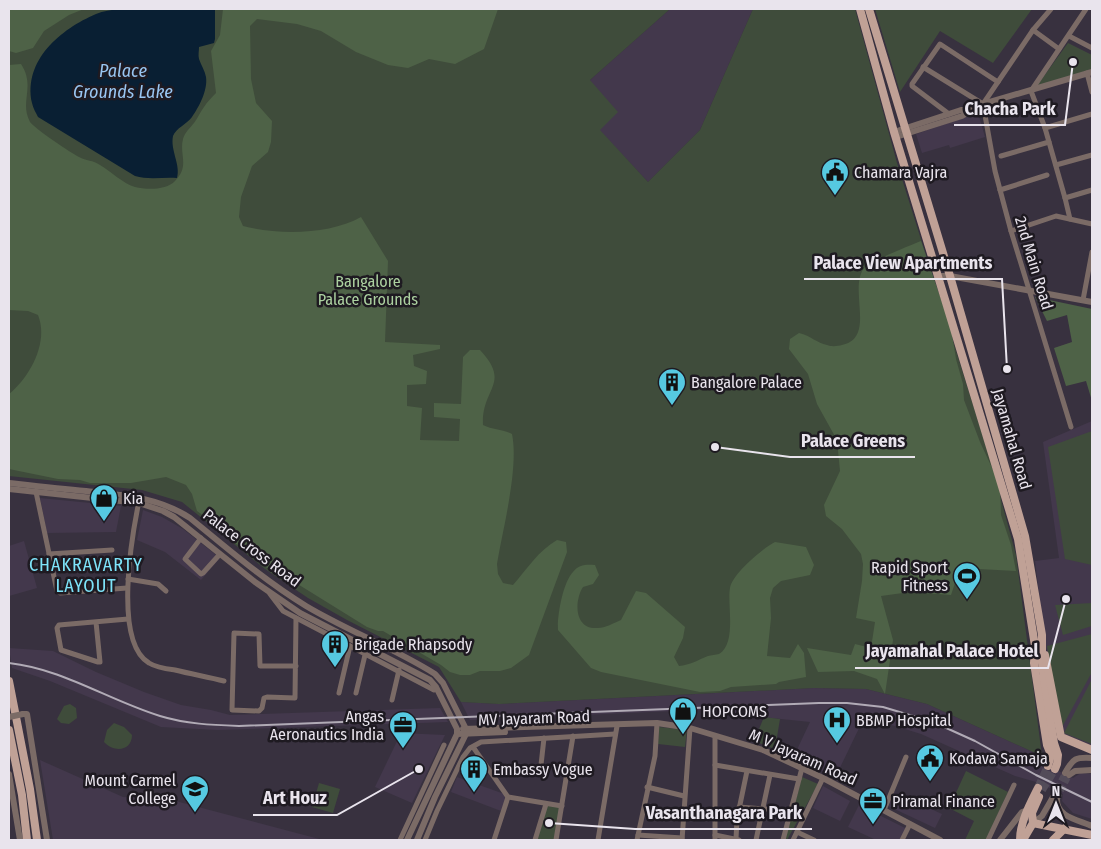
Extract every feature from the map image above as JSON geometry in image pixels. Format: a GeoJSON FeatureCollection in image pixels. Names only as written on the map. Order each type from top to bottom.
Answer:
{"type":"FeatureCollection","features":[{"type":"Feature","properties":{"kind":"main road","name":"Jayamahal Road"},"geometry":{"type":"LineString","coordinates":[[860,9],[895,135],[1018,539],[1035,646],[1034,663],[1052,768],[1058,764],[1058,755],[1054,743],[1043,672],[1043,646],[1026,536],[869,9]]}},
{"type":"Feature","properties":{"kind":"main road"},"geometry":{"type":"LineString","coordinates":[[1043,646],[1061,737],[1092,750]]}},
{"type":"Feature","properties":{"kind":"main road"},"geometry":{"type":"LineString","coordinates":[[9,681],[30,788],[37,840]]}},
{"type":"Feature","properties":{"kind":"main road"},"geometry":{"type":"LineString","coordinates":[[9,730],[22,795],[28,840]]}},
{"type":"Feature","properties":{"kind":"main road"},"geometry":{"type":"LineString","coordinates":[[1040,789],[1032,812],[1033,823],[1021,840],[1020,833],[1028,810],[1040,789]]}},
{"type":"Feature","properties":{"kind":"main road"},"geometry":{"type":"LineString","coordinates":[[1033,823],[1092,835]]}},
{"type":"Feature","properties":{"kind":"main road"},"geometry":{"type":"LineString","coordinates":[[1053,840],[1065,828]]}},
{"type":"Feature","properties":{"kind":"street"},"geometry":{"type":"LineString","coordinates":[[983,104],[1033,30],[1051,9]]}},
{"type":"Feature","properties":{"kind":"street"},"geometry":{"type":"LineString","coordinates":[[1031,90],[1087,9],[1092,11]]}},
{"type":"Feature","properties":{"kind":"street"},"geometry":{"type":"LineString","coordinates":[[1033,30],[1059,49]]}},
{"type":"Feature","properties":{"kind":"street"},"geometry":{"type":"LineString","coordinates":[[1069,36],[1092,48]]}},
{"type":"Feature","properties":{"kind":"street"},"geometry":{"type":"LineString","coordinates":[[949,114],[913,88],[912,84],[940,44],[998,82]]}},
{"type":"Feature","properties":{"kind":"street"},"geometry":{"type":"LineString","coordinates":[[923,67],[983,104]]}},
{"type":"Feature","properties":{"kind":"street"},"geometry":{"type":"LineString","coordinates":[[906,131],[962,116],[983,104],[1090,72],[1092,92]]}},
{"type":"Feature","properties":{"kind":"street"},"geometry":{"type":"LineString","coordinates":[[1031,90],[1045,128],[1070,219]]}},
{"type":"Feature","properties":{"kind":"street","name":"2nd Main Road"},"geometry":{"type":"LineString","coordinates":[[983,104],[1000,190],[1011,231],[1071,427]]}},
{"type":"Feature","properties":{"kind":"street"},"geometry":{"type":"LineString","coordinates":[[895,135],[961,110],[971,110]]}},
{"type":"Feature","properties":{"kind":"street"},"geometry":{"type":"LineString","coordinates":[[1045,128],[1092,114]]}},
{"type":"Feature","properties":{"kind":"street"},"geometry":{"type":"LineString","coordinates":[[1001,156],[1049,142]]}},
{"type":"Feature","properties":{"kind":"street"},"geometry":{"type":"LineString","coordinates":[[1056,165],[1092,155]]}},
{"type":"Feature","properties":{"kind":"street"},"geometry":{"type":"LineString","coordinates":[[1000,190],[1047,175]]}},
{"type":"Feature","properties":{"kind":"street"},"geometry":{"type":"LineString","coordinates":[[1065,198],[1092,190]]}},
{"type":"Feature","properties":{"kind":"street"},"geometry":{"type":"LineString","coordinates":[[1011,231],[1056,216],[1092,224]]}},
{"type":"Feature","properties":{"kind":"street"},"geometry":{"type":"LineString","coordinates":[[1083,300],[1092,252]]}},
{"type":"Feature","properties":{"kind":"street"},"geometry":{"type":"LineString","coordinates":[[939,276],[950,276],[1092,302]]}},
{"type":"Feature","properties":{"kind":"street","name":"Palace Cross Road"},"geometry":{"type":"LineString","coordinates":[[9,484],[139,500],[165,504],[178,510],[260,575],[304,605],[344,628],[435,674],[443,683],[466,731]]}},
{"type":"Feature","properties":{"kind":"street","name":"Palace Cross Road"},"geometry":{"type":"LineString","coordinates":[[9,488],[36,492],[139,500],[174,517],[268,592],[300,613],[430,680],[436,688],[457,732]]}},
{"type":"Feature","properties":{"kind":"street"},"geometry":{"type":"LineString","coordinates":[[36,492],[58,592],[128,588]]}},
{"type":"Feature","properties":{"kind":"street"},"geometry":{"type":"LineString","coordinates":[[139,500],[128,579],[128,619],[136,648],[140,656],[155,666],[224,681]]}},
{"type":"Feature","properties":{"kind":"street"},"geometry":{"type":"LineString","coordinates":[[202,538],[185,559],[201,574],[220,554]]}},
{"type":"Feature","properties":{"kind":"street"},"geometry":{"type":"LineString","coordinates":[[49,554],[112,550]]}},
{"type":"Feature","properties":{"kind":"street"},"geometry":{"type":"LineString","coordinates":[[255,582],[260,575]]}},
{"type":"Feature","properties":{"kind":"street"},"geometry":{"type":"LineString","coordinates":[[128,579],[158,584],[166,591]]}},
{"type":"Feature","properties":{"kind":"street"},"geometry":{"type":"LineString","coordinates":[[268,592],[283,611],[434,690]]}},
{"type":"Feature","properties":{"kind":"street"},"geometry":{"type":"LineString","coordinates":[[296,618],[296,666],[296,698],[265,697],[261,710],[232,710],[234,633],[259,634],[260,666],[296,666]]}},
{"type":"Feature","properties":{"kind":"street"},"geometry":{"type":"LineString","coordinates":[[96,622],[100,662],[61,650],[57,628],[59,626],[96,622],[128,619]]}},
{"type":"Feature","properties":{"kind":"street"},"geometry":{"type":"LineString","coordinates":[[339,693],[350,646]]}},
{"type":"Feature","properties":{"kind":"street"},"geometry":{"type":"LineString","coordinates":[[356,693],[365,655]]}},
{"type":"Feature","properties":{"kind":"street"},"geometry":{"type":"LineString","coordinates":[[392,700],[398,670]]}},
{"type":"Feature","properties":{"kind":"street"},"geometry":{"type":"LineString","coordinates":[[444,704],[451,700]]}},
{"type":"Feature","properties":{"kind":"street"},"geometry":{"type":"LineString","coordinates":[[9,717],[26,714],[47,840]]}},
{"type":"Feature","properties":{"kind":"street"},"geometry":{"type":"LineString","coordinates":[[657,723],[655,756],[637,837],[682,839],[690,728]]}},
{"type":"Feature","properties":{"kind":"street","name":"M V Jayaram Road"},"geometry":{"type":"LineString","coordinates":[[613,726],[657,723],[690,728],[763,750],[823,778],[940,840]]}},
{"type":"Feature","properties":{"kind":"street"},"geometry":{"type":"LineString","coordinates":[[598,840],[615,734],[613,726]]}},
{"type":"Feature","properties":{"kind":"street","name":"MV Jayaram Road"},"geometry":{"type":"LineString","coordinates":[[457,732],[613,726]]}},
{"type":"Feature","properties":{"kind":"street"},"geometry":{"type":"LineString","coordinates":[[417,840],[466,731]]}},
{"type":"Feature","properties":{"kind":"street"},"geometry":{"type":"LineString","coordinates":[[407,840],[457,732]]}},
{"type":"Feature","properties":{"kind":"street"},"geometry":{"type":"LineString","coordinates":[[425,840],[463,756],[481,742],[615,734]]}},
{"type":"Feature","properties":{"kind":"street"},"geometry":{"type":"LineString","coordinates":[[556,840],[573,736]]}},
{"type":"Feature","properties":{"kind":"street"},"geometry":{"type":"LineString","coordinates":[[715,736],[715,838],[737,840],[737,819],[748,771]]}},
{"type":"Feature","properties":{"kind":"street"},"geometry":{"type":"LineString","coordinates":[[541,765],[544,738]]}},
{"type":"Feature","properties":{"kind":"street"},"geometry":{"type":"LineString","coordinates":[[400,840],[444,745]]}},
{"type":"Feature","properties":{"kind":"street"},"geometry":{"type":"LineString","coordinates":[[473,747],[508,796],[562,806]]}},
{"type":"Feature","properties":{"kind":"street"},"geometry":{"type":"LineString","coordinates":[[884,810],[906,757]]}},
{"type":"Feature","properties":{"kind":"street"},"geometry":{"type":"LineString","coordinates":[[1092,758],[1073,760],[1067,774],[1075,771],[1092,770]]}},
{"type":"Feature","properties":{"kind":"street"},"geometry":{"type":"LineString","coordinates":[[715,765],[799,779]]}},
{"type":"Feature","properties":{"kind":"street"},"geometry":{"type":"LineString","coordinates":[[783,840],[802,768]]}},
{"type":"Feature","properties":{"kind":"street"},"geometry":{"type":"LineString","coordinates":[[9,774],[20,840]]}},
{"type":"Feature","properties":{"kind":"street"},"geometry":{"type":"LineString","coordinates":[[756,840],[770,775]]}},
{"type":"Feature","properties":{"kind":"street"},"geometry":{"type":"LineString","coordinates":[[793,840],[823,778]]}},
{"type":"Feature","properties":{"kind":"street"},"geometry":{"type":"LineString","coordinates":[[988,840],[1014,785]]}},
{"type":"Feature","properties":{"kind":"street"},"geometry":{"type":"LineString","coordinates":[[647,787],[684,796]]}},
{"type":"Feature","properties":{"kind":"street"},"geometry":{"type":"LineString","coordinates":[[494,840],[508,796]]}},
{"type":"Feature","properties":{"kind":"street"},"geometry":{"type":"LineString","coordinates":[[1033,823],[1042,816],[1055,798],[1059,810],[1092,826]]}},
{"type":"Feature","properties":{"kind":"street"},"geometry":{"type":"LineString","coordinates":[[535,840],[546,804]]}},
{"type":"Feature","properties":{"kind":"street"},"geometry":{"type":"LineString","coordinates":[[739,807],[791,811]]}},
{"type":"Feature","properties":{"kind":"street"},"geometry":{"type":"LineString","coordinates":[[1000,840],[1022,812],[1028,810]]}},
{"type":"Feature","properties":{"kind":"street"},"geometry":{"type":"LineString","coordinates":[[715,818],[737,819]]}},
{"type":"Feature","properties":{"kind":"street"},"geometry":{"type":"LineString","coordinates":[[902,840],[910,824]]}},
{"type":"Feature","properties":{"kind":"street"},"geometry":{"type":"LineString","coordinates":[[797,832],[814,840]]}},
{"type":"Feature","properties":{"kind":"shaded area"},"geometry":{"type":"Polygon","coordinates":[[[670,9],[753,9],[700,130],[648,182],[599,130],[590,80],[670,9]]]}},
{"type":"Feature","properties":{"kind":"shaded area"},"geometry":{"type":"Polygon","coordinates":[[[978,113],[985,137],[950,148],[949,145],[922,153],[916,134],[978,113]]]}},
{"type":"Feature","properties":{"kind":"shaded area"},"geometry":{"type":"Polygon","coordinates":[[[1092,421],[1092,746],[1066,736],[1060,729],[1044,636],[1035,561],[1059,558],[1043,442],[1092,421]]]}},
{"type":"Feature","properties":{"kind":"shaded area"},"geometry":{"type":"Polygon","coordinates":[[[40,498],[121,506],[116,532],[47,533],[40,498]]]}},
{"type":"Feature","properties":{"kind":"shaded area"},"geometry":{"type":"Polygon","coordinates":[[[143,510],[162,517],[183,529],[220,558],[201,580],[165,552],[137,540],[143,510]]]}},
{"type":"Feature","properties":{"kind":"shaded area"},"geometry":{"type":"Polygon","coordinates":[[[24,541],[37,588],[9,596],[9,546],[24,541]]]}},
{"type":"Feature","properties":{"kind":"shaded area"},"geometry":{"type":"Polygon","coordinates":[[[9,648],[53,651],[144,692],[181,705],[230,715],[440,708],[448,722],[218,730],[161,727],[50,681],[12,668],[9,648]]]}},
{"type":"Feature","properties":{"kind":"shaded area"},"geometry":{"type":"Polygon","coordinates":[[[814,688],[866,689],[927,704],[1042,756],[1044,764],[1073,778],[1081,773],[1092,774],[1092,819],[1073,813],[1062,801],[1063,794],[1036,782],[1015,776],[921,734],[872,719],[863,720],[835,778],[794,756],[810,722],[697,710],[470,720],[461,702],[499,704],[814,688]]]}},
{"type":"Feature","properties":{"kind":"shaded area"},"geometry":{"type":"Polygon","coordinates":[[[401,733],[445,735],[412,803],[375,787],[401,733]]]}},
{"type":"Feature","properties":{"kind":"shaded area"},"geometry":{"type":"Polygon","coordinates":[[[40,760],[123,797],[168,799],[323,840],[53,840],[40,760]]]}},
{"type":"Feature","properties":{"kind":"shaded area"},"geometry":{"type":"Polygon","coordinates":[[[457,777],[507,795],[501,811],[451,792],[457,777]]]}},
{"type":"Feature","properties":{"kind":"shaded area"},"geometry":{"type":"Polygon","coordinates":[[[823,786],[850,801],[840,821],[813,808],[823,786]]]}},
{"type":"Feature","properties":{"kind":"shaded area"},"geometry":{"type":"Polygon","coordinates":[[[894,792],[942,814],[935,828],[888,806],[894,792]]]}},
{"type":"Feature","properties":{"kind":"shaded area"},"geometry":{"type":"Polygon","coordinates":[[[859,805],[907,829],[902,840],[876,840],[848,827],[859,805]]]}},
{"type":"Feature","properties":{"kind":"green space","name":"Bangalore Palace Grounds"},"geometry":{"type":"Polygon","coordinates":[[[9,9],[670,9],[590,80],[618,112],[600,130],[648,182],[700,130],[753,9],[855,9],[897,163],[990,459],[1016,555],[1042,756],[927,704],[866,689],[814,688],[499,704],[461,702],[439,667],[308,598],[265,569],[182,502],[142,490],[9,476],[9,9]]]}},
{"type":"Feature","properties":{"kind":"green space"},"geometry":{"type":"Polygon","coordinates":[[[9,9],[84,9],[69,15],[44,31],[33,48],[16,53],[9,51],[9,9]]]}},
{"type":"Feature","properties":{"kind":"green space"},"geometry":{"type":"Polygon","coordinates":[[[223,9],[498,9],[484,49],[455,64],[429,59],[408,68],[388,65],[356,52],[321,31],[297,24],[257,19],[250,26],[251,79],[256,103],[272,121],[271,142],[268,152],[252,166],[241,197],[239,217],[243,226],[272,231],[303,232],[334,227],[361,217],[388,261],[385,342],[440,345],[440,349],[413,355],[414,366],[427,371],[426,384],[407,385],[407,406],[422,408],[420,440],[459,441],[460,419],[434,417],[434,403],[461,404],[463,357],[470,350],[480,350],[489,361],[494,371],[494,379],[486,402],[483,425],[512,434],[514,448],[512,481],[497,564],[498,574],[503,583],[513,585],[538,555],[550,544],[557,540],[566,542],[567,552],[529,655],[511,668],[460,675],[450,672],[383,631],[367,627],[296,583],[276,575],[197,511],[192,494],[186,485],[166,477],[131,483],[90,483],[80,480],[58,479],[9,469],[9,394],[24,378],[36,358],[41,336],[41,325],[38,315],[28,311],[9,310],[9,65],[21,64],[25,72],[28,87],[27,114],[30,122],[38,129],[75,155],[97,163],[135,187],[145,189],[162,188],[171,184],[179,176],[183,165],[182,145],[186,132],[216,93],[211,51],[220,35],[223,9]]]}},
{"type":"Feature","properties":{"kind":"green space"},"geometry":{"type":"Polygon","coordinates":[[[875,9],[1032,9],[993,63],[940,31],[900,92],[875,9]]]}},
{"type":"Feature","properties":{"kind":"green space"},"geometry":{"type":"Polygon","coordinates":[[[1068,43],[1092,55],[1092,69],[1036,87],[1068,43]]]}},
{"type":"Feature","properties":{"kind":"green space"},"geometry":{"type":"Polygon","coordinates":[[[921,241],[951,328],[956,359],[963,384],[964,400],[980,442],[1000,485],[1001,515],[1011,545],[1016,571],[960,568],[951,595],[910,592],[881,596],[893,640],[885,694],[877,679],[854,671],[818,672],[807,648],[851,655],[855,644],[871,648],[875,622],[856,618],[862,581],[863,564],[861,554],[842,529],[826,516],[824,505],[840,471],[837,440],[817,404],[808,374],[789,349],[790,339],[799,333],[831,346],[842,345],[852,340],[858,333],[860,323],[859,287],[860,276],[865,267],[921,241]]]}},
{"type":"Feature","properties":{"kind":"green space"},"geometry":{"type":"Polygon","coordinates":[[[1035,297],[1092,309],[1092,401],[1086,381],[1066,386],[1054,348],[1072,342],[1067,315],[1047,321],[1035,297]]]}},
{"type":"Feature","properties":{"kind":"green space"},"geometry":{"type":"Polygon","coordinates":[[[1092,431],[1092,565],[1065,559],[1048,447],[1092,431]]]}},
{"type":"Feature","properties":{"kind":"green space"},"geometry":{"type":"Polygon","coordinates":[[[775,542],[806,547],[814,565],[810,575],[781,581],[773,588],[770,598],[771,618],[767,656],[790,658],[798,644],[804,653],[806,677],[776,684],[731,687],[720,691],[700,692],[601,672],[591,668],[558,630],[561,600],[569,577],[580,566],[595,565],[599,575],[593,584],[583,587],[578,600],[578,614],[584,624],[590,627],[601,628],[621,620],[636,591],[646,593],[685,627],[683,638],[674,657],[679,666],[719,654],[725,649],[730,633],[729,595],[732,582],[749,562],[775,542]]]}},
{"type":"Feature","properties":{"kind":"green space"},"geometry":{"type":"Polygon","coordinates":[[[1092,603],[1092,626],[1063,635],[1055,605],[1092,603]]]}},
{"type":"Feature","properties":{"kind":"green space"},"geometry":{"type":"Polygon","coordinates":[[[1092,634],[1092,672],[1061,729],[1047,646],[1092,634]]]}},
{"type":"Feature","properties":{"kind":"green space"},"geometry":{"type":"Polygon","coordinates":[[[1092,679],[1092,744],[1064,733],[1092,679]]]}},
{"type":"Feature","properties":{"kind":"green space"},"geometry":{"type":"Polygon","coordinates":[[[70,704],[76,708],[77,718],[69,724],[61,723],[57,719],[64,706],[70,704]]]}},
{"type":"Feature","properties":{"kind":"green space"},"geometry":{"type":"Polygon","coordinates":[[[764,717],[780,719],[775,749],[754,741],[764,717]]]}},
{"type":"Feature","properties":{"kind":"green space"},"geometry":{"type":"Polygon","coordinates":[[[114,723],[124,727],[132,735],[129,744],[122,749],[113,748],[104,742],[107,730],[114,723]]]}},
{"type":"Feature","properties":{"kind":"green space"},"geometry":{"type":"Polygon","coordinates":[[[659,727],[687,730],[685,747],[658,744],[659,727]]]}},
{"type":"Feature","properties":{"kind":"green space"},"geometry":{"type":"Polygon","coordinates":[[[966,771],[1008,792],[986,840],[965,840],[974,821],[949,808],[966,771]]]}},
{"type":"Feature","properties":{"kind":"green space"},"geometry":{"type":"Polygon","coordinates":[[[802,777],[818,784],[787,840],[785,840],[802,777]]]}},
{"type":"Feature","properties":{"kind":"green space"},"geometry":{"type":"Polygon","coordinates":[[[319,783],[340,789],[333,813],[312,807],[319,783]]]}},
{"type":"Feature","properties":{"kind":"green space"},"geometry":{"type":"Polygon","coordinates":[[[547,805],[561,807],[555,840],[536,840],[547,805]]]}},
{"type":"Feature","properties":{"kind":"water","name":"Palace Grounds Lake"},"geometry":{"type":"Polygon","coordinates":[[[119,9],[215,9],[214,43],[199,47],[199,59],[206,77],[204,93],[192,117],[173,136],[172,141],[178,168],[177,178],[135,176],[38,117],[33,107],[31,87],[33,73],[39,60],[48,48],[58,37],[83,20],[99,13],[119,9]]]}},
{"type":"Feature","properties":{"kind":"tunnel"},"geometry":{"type":"LineString","coordinates":[[1038,788],[1048,766]]}},
{"type":"Feature","properties":{"kind":"tunnel"},"geometry":{"type":"LineString","coordinates":[[1042,790],[1055,769]]}},
{"type":"Feature","properties":{"kind":"tunnel"},"geometry":{"type":"LineString","coordinates":[[1053,797],[1065,773]]}},
{"type":"Feature","properties":{"kind":"tunnel"},"geometry":{"type":"LineString","coordinates":[[1057,799],[1069,775]]}},
{"type":"Feature","properties":{"kind":"railway"},"geometry":{"type":"LineString","coordinates":[[9,663],[29,666],[67,678],[170,719],[219,725],[239,726],[819,703],[847,703],[883,707],[933,722],[975,741],[1036,775],[1092,802]]}},
{"type":"Feature","properties":{"kind":"place","name":"Chacha Park"},"geometry":{"type":"Point","coordinates":[1073,62]}},
{"type":"Feature","properties":{"kind":"place","name":"Chamara Vajra"},"geometry":{"type":"Point","coordinates":[835,196]}},
{"type":"Feature","properties":{"kind":"place","name":"Palace View Apartments"},"geometry":{"type":"Point","coordinates":[1007,369]}},
{"type":"Feature","properties":{"kind":"place","name":"Bangalore Palace"},"geometry":{"type":"Point","coordinates":[672,406]}},
{"type":"Feature","properties":{"kind":"place","name":"Palace Greens"},"geometry":{"type":"Point","coordinates":[715,447]}},
{"type":"Feature","properties":{"kind":"place","name":"Kia"},"geometry":{"type":"Point","coordinates":[104,522]}},
{"type":"Feature","properties":{"kind":"place","name":"Jayamahal Palace Hotel"},"geometry":{"type":"Point","coordinates":[1066,599]}},
{"type":"Feature","properties":{"kind":"place","name":"Rapid Sport Fitness"},"geometry":{"type":"Point","coordinates":[967,600]}},
{"type":"Feature","properties":{"kind":"place","name":"Brigade Rhapsody"},"geometry":{"type":"Point","coordinates":[335,668]}},
{"type":"Feature","properties":{"kind":"place","name":"HOPCOMS"},"geometry":{"type":"Point","coordinates":[683,735]}},
{"type":"Feature","properties":{"kind":"place","name":"BBMP Hospital"},"geometry":{"type":"Point","coordinates":[837,744]}},
{"type":"Feature","properties":{"kind":"place","name":"Angas Aeronautics India"},"geometry":{"type":"Point","coordinates":[403,749]}},
{"type":"Feature","properties":{"kind":"place","name":"Art Houz"},"geometry":{"type":"Point","coordinates":[419,769]}},
{"type":"Feature","properties":{"kind":"place","name":"Kodava Samaja"},"geometry":{"type":"Point","coordinates":[930,782]}},
{"type":"Feature","properties":{"kind":"place","name":"Embassy Vogue"},"geometry":{"type":"Point","coordinates":[474,793]}},
{"type":"Feature","properties":{"kind":"place","name":"Mount Carmel College"},"geometry":{"type":"Point","coordinates":[195,813]}},
{"type":"Feature","properties":{"kind":"place","name":"Vasanthanagara Park"},"geometry":{"type":"Point","coordinates":[549,823]}},
{"type":"Feature","properties":{"kind":"place","name":"Piramal Finance"},"geometry":{"type":"Point","coordinates":[873,825]}},
{"type":"Feature","properties":{"kind":"district","name":"CHAKRAVARTY LAYOUT"},"geometry":{"type":"Point","coordinates":[86,575]}}]}
